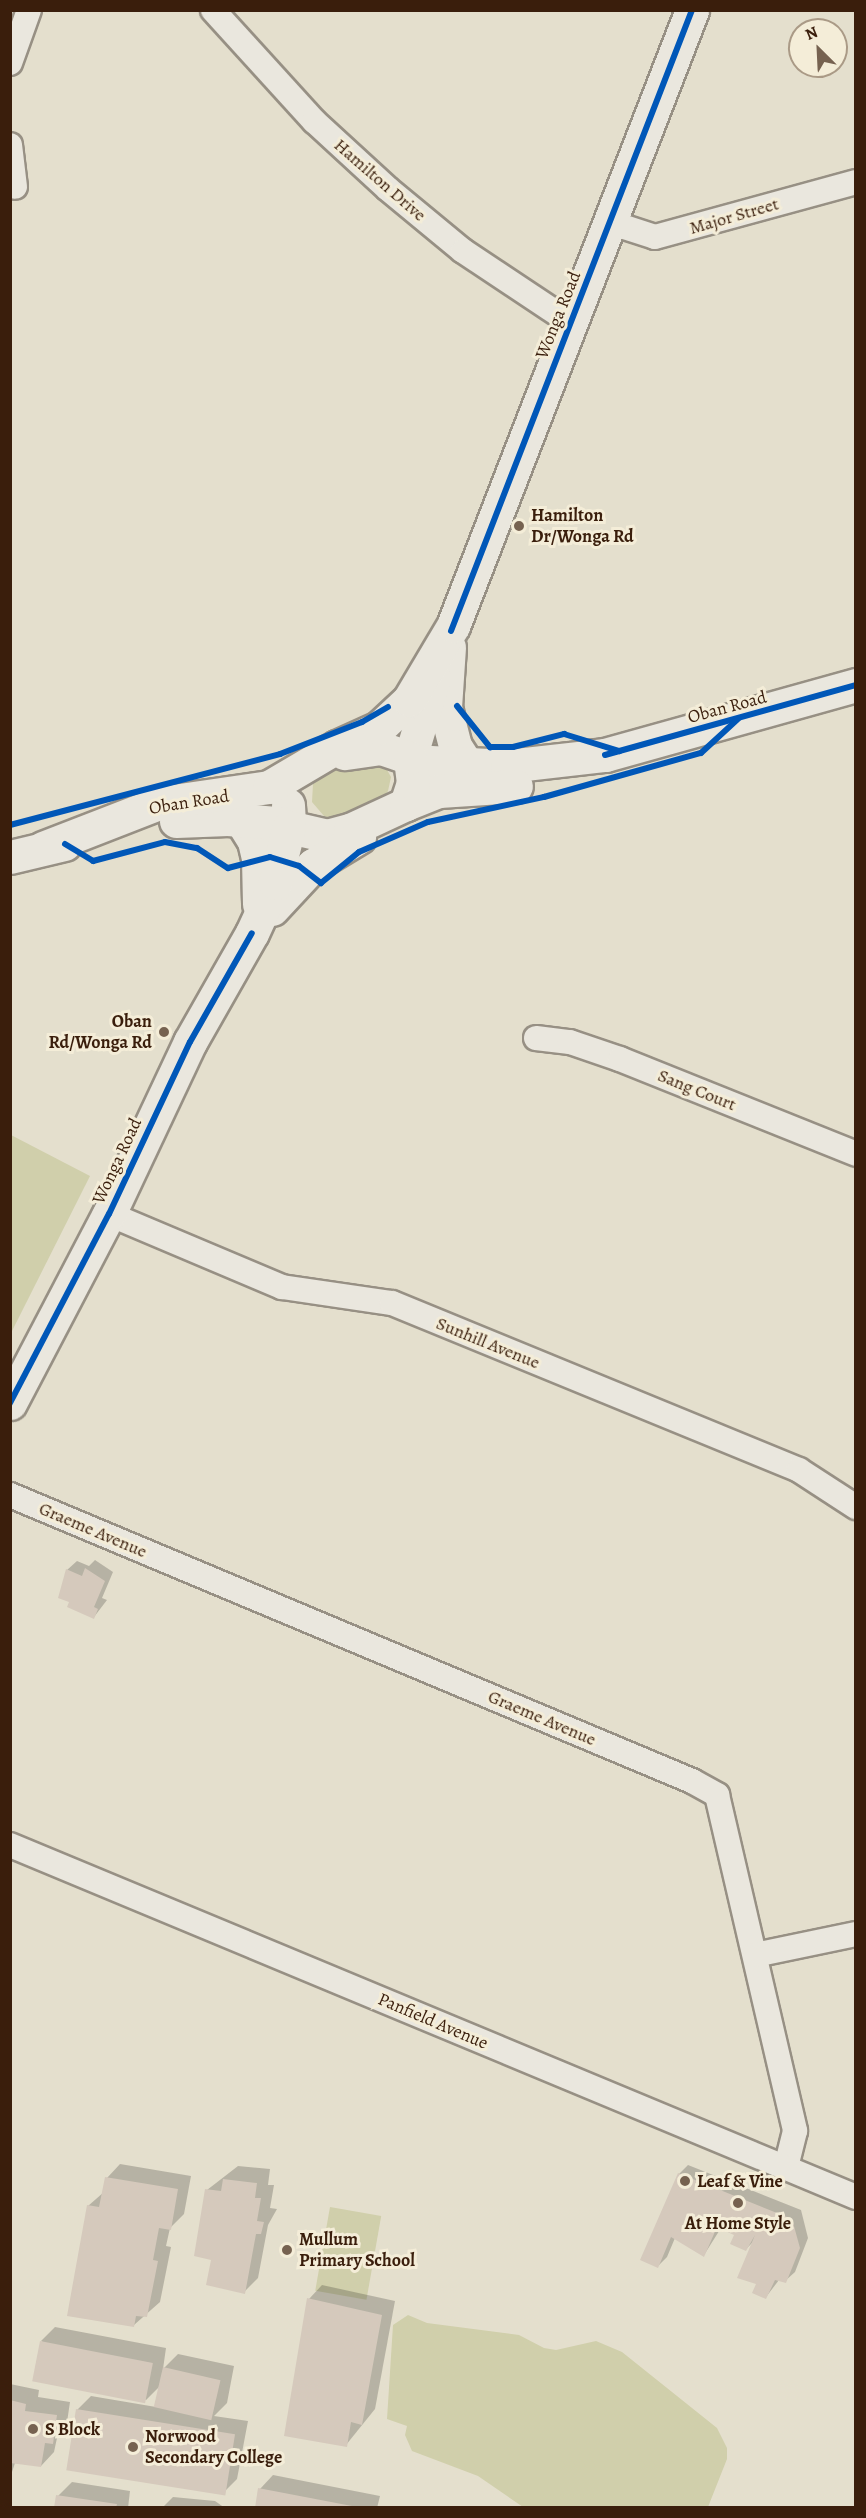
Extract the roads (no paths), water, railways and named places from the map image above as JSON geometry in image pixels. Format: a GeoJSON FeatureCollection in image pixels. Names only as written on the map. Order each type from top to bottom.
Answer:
{"type":"FeatureCollection","features":[{"type":"Feature","properties":{"kind":"main road","name":"Wonga Road"},"geometry":{"type":"LineString","coordinates":[[447,639],[570,322],[612,223],[692,10]]}},
{"type":"Feature","properties":{"kind":"main road"},"geometry":{"type":"LineString","coordinates":[[254,928],[313,865],[381,825],[404,805],[413,783],[411,759],[447,639]]}},
{"type":"Feature","properties":{"kind":"main road"},"geometry":{"type":"LineString","coordinates":[[447,639],[444,701],[455,746],[468,766]]}},
{"type":"Feature","properties":{"kind":"main road"},"geometry":{"type":"LineString","coordinates":[[303,768],[387,722],[415,692],[447,639]]}},
{"type":"Feature","properties":{"kind":"main road","name":"Oban Road"},"geometry":{"type":"LineString","coordinates":[[10,857],[161,823],[241,820],[289,826],[332,836],[440,791],[508,787],[544,780],[605,755],[855,685]]}},
{"type":"Feature","properties":{"kind":"main road","name":"Oban Road"},"geometry":{"type":"LineString","coordinates":[[43,848],[147,807],[256,791],[303,768],[367,748],[381,748],[411,759],[468,766],[527,765],[605,755]]}},
{"type":"Feature","properties":{"kind":"main road","name":"Wonga Road"},"geometry":{"type":"LineString","coordinates":[[10,1403],[109,1214],[190,1042],[254,928],[275,883],[289,826],[289,800],[303,768]]}},
{"type":"Feature","properties":{"kind":"main road"},"geometry":{"type":"LineString","coordinates":[[241,820],[252,838],[258,859],[254,928]]}},
{"type":"Feature","properties":{"kind":"street"},"geometry":{"type":"LineString","coordinates":[[10,63],[29,10]]}},
{"type":"Feature","properties":{"kind":"street","name":"Hamilton Drive"},"geometry":{"type":"LineString","coordinates":[[213,10],[314,121],[388,189],[464,251],[570,322]]}},
{"type":"Feature","properties":{"kind":"street"},"geometry":{"type":"LineString","coordinates":[[10,145],[15,187]]}},
{"type":"Feature","properties":{"kind":"street","name":"Major Street"},"geometry":{"type":"LineString","coordinates":[[612,223],[655,237],[855,182]]}},
{"type":"Feature","properties":{"kind":"street","name":"Sang Court"},"geometry":{"type":"LineString","coordinates":[[536,1038],[570,1042],[620,1059],[855,1154]]}},
{"type":"Feature","properties":{"kind":"street","name":"Sunhill Avenue"},"geometry":{"type":"LineString","coordinates":[[109,1214],[282,1287],[392,1303],[799,1470],[855,1507]]}},
{"type":"Feature","properties":{"kind":"street","name":"Graeme Avenue"},"geometry":{"type":"LineString","coordinates":[[10,1495],[706,1787],[717,1795],[795,2131],[786,2168]]}},
{"type":"Feature","properties":{"kind":"street","name":"Panfield Avenue"},"geometry":{"type":"LineString","coordinates":[[10,1845],[855,2197]]}},
{"type":"Feature","properties":{"kind":"street"},"geometry":{"type":"LineString","coordinates":[[755,1955],[855,1934]]}},
{"type":"Feature","properties":{"kind":"place","name":"Hamilton Dr/Wonga Rd"},"geometry":{"type":"Point","coordinates":[519,526]}},
{"type":"Feature","properties":{"kind":"place","name":"Oban Rd/Wonga Rd"},"geometry":{"type":"Point","coordinates":[164,1032]}},
{"type":"Feature","properties":{"kind":"place","name":"Leaf & Vine"},"geometry":{"type":"Point","coordinates":[685,2181]}},
{"type":"Feature","properties":{"kind":"place","name":"At Home Style"},"geometry":{"type":"Point","coordinates":[738,2203]}},
{"type":"Feature","properties":{"kind":"place","name":"Mullum Primary School"},"geometry":{"type":"Point","coordinates":[287,2250]}},
{"type":"Feature","properties":{"kind":"place","name":"S Block"},"geometry":{"type":"Point","coordinates":[33,2429]}},
{"type":"Feature","properties":{"kind":"place","name":"Norwood Secondary College"},"geometry":{"type":"Point","coordinates":[133,2447]}}]}
